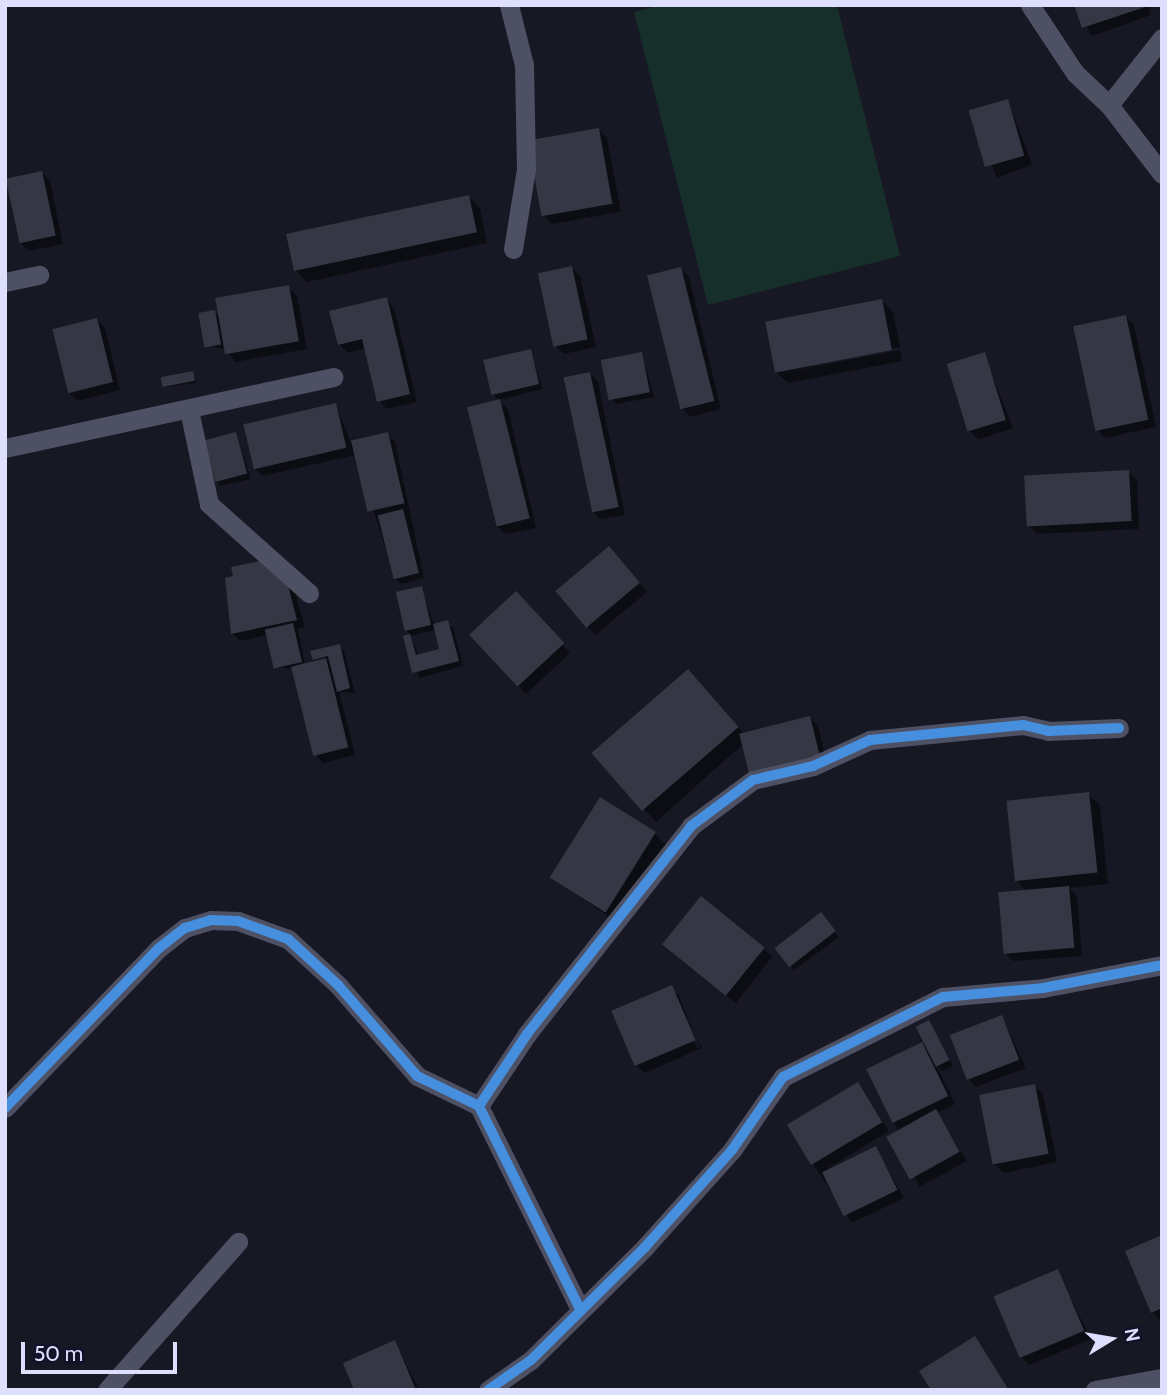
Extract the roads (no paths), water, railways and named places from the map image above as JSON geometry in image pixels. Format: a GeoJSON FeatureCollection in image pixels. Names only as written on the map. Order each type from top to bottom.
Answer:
{"type":"FeatureCollection","features":[{"type":"Feature","properties":{"kind":"street"},"geometry":{"type":"LineString","coordinates":[[509,5],[524,78],[526,169],[513,249]]}},
{"type":"Feature","properties":{"kind":"street"},"geometry":{"type":"LineString","coordinates":[[1030,5],[1075,73],[1109,105],[1162,174]]}},
{"type":"Feature","properties":{"kind":"street"},"geometry":{"type":"LineString","coordinates":[[1109,105],[1162,38]]}},
{"type":"Feature","properties":{"kind":"street"},"geometry":{"type":"LineString","coordinates":[[5,282],[39,275]]}},
{"type":"Feature","properties":{"kind":"street"},"geometry":{"type":"LineString","coordinates":[[5,448],[54,433],[189,410],[333,377]]}},
{"type":"Feature","properties":{"kind":"street"},"geometry":{"type":"LineString","coordinates":[[189,410],[209,504],[309,593]]}},
{"type":"Feature","properties":{"kind":"street"},"geometry":{"type":"LineString","coordinates":[[479,1106],[527,1034],[656,870],[730,792],[907,732],[947,735],[1023,725],[1048,731],[1119,729]]}},
{"type":"Feature","properties":{"kind":"street"},"geometry":{"type":"LineString","coordinates":[[5,1108],[159,948],[185,928],[211,920],[237,921],[288,939],[338,985],[417,1076],[479,1106],[580,1310]]}},
{"type":"Feature","properties":{"kind":"street"},"geometry":{"type":"LineString","coordinates":[[488,1390],[531,1360],[701,1186],[783,1077],[943,997],[1043,988],[1162,965]]}},
{"type":"Feature","properties":{"kind":"street"},"geometry":{"type":"LineString","coordinates":[[107,1390],[238,1242]]}},
{"type":"Feature","properties":{"kind":"street"},"geometry":{"type":"LineString","coordinates":[[1095,1390],[1162,1378]]}}]}
